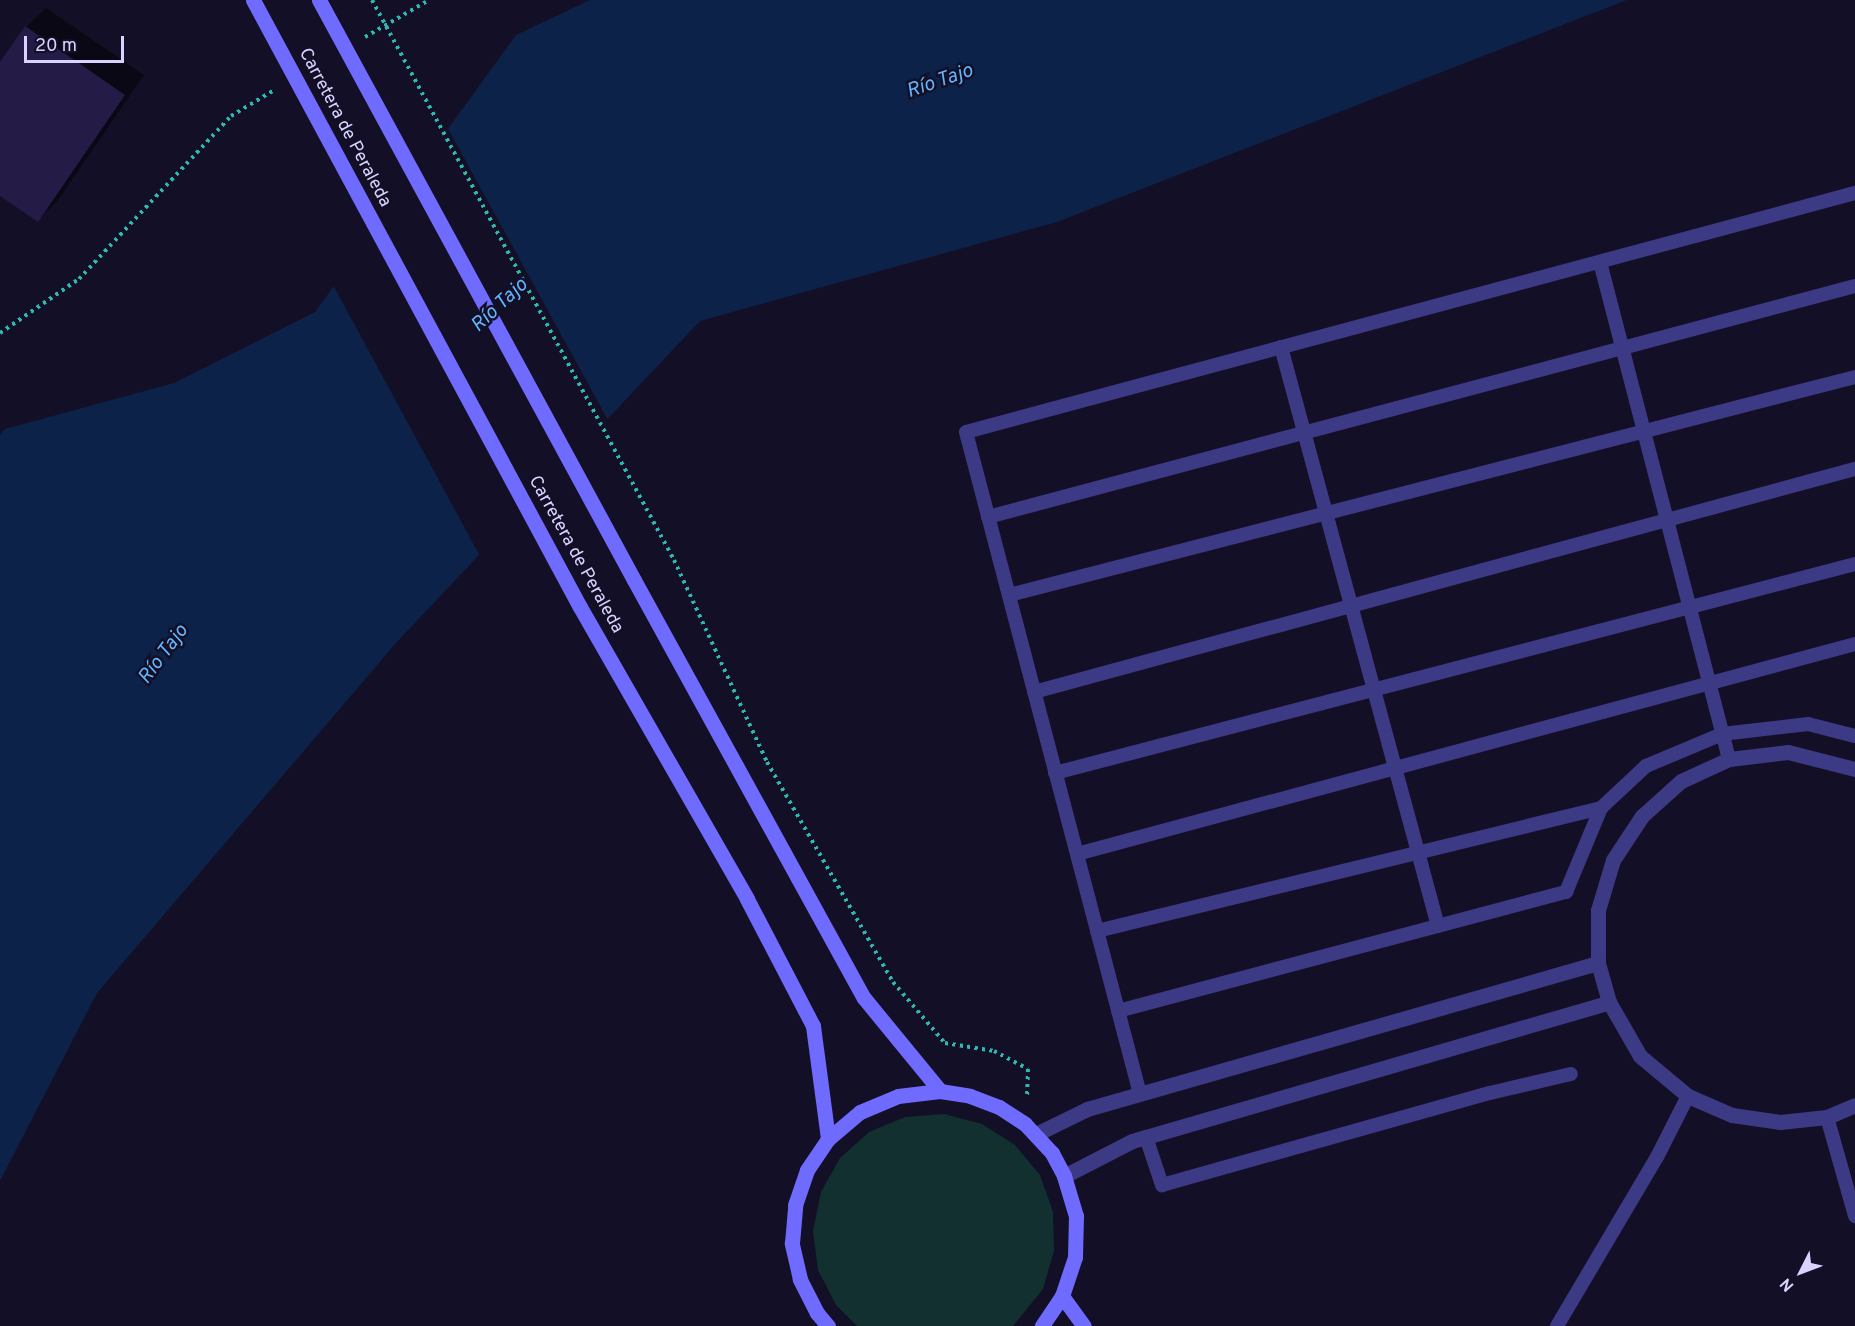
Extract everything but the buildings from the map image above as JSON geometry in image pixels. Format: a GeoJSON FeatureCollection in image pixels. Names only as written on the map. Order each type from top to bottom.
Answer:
{"type":"FeatureCollection","features":[{"type":"Feature","properties":{"kind":"main road","name":"Carretera de Peraleda"},"geometry":{"type":"LineString","coordinates":[[253,0],[580,607],[747,899],[813,1026],[828,1139]]}},
{"type":"Feature","properties":{"kind":"main road"},"geometry":{"type":"LineString","coordinates":[[319,0],[864,998],[940,1091]]}},
{"type":"Feature","properties":{"kind":"main road"},"geometry":{"type":"LineString","coordinates":[[828,1326],[817,1313],[800,1279],[792,1242],[795,1205],[807,1170],[828,1139],[860,1112],[898,1096],[940,1091],[970,1096],[999,1107],[1030,1129],[1064,1176],[1076,1216],[1075,1257],[1062,1296],[1042,1326]]}},
{"type":"Feature","properties":{"kind":"main road"},"geometry":{"type":"LineString","coordinates":[[1062,1296],[1084,1326]]}},
{"type":"Feature","properties":{"kind":"street"},"geometry":{"type":"LineString","coordinates":[[1855,769],[1788,752],[1729,759],[1681,781],[1642,816],[1613,860],[1598,910],[1598,963],[1609,1002],[1640,1056],[1688,1096],[1732,1115],[1780,1122],[1827,1117],[1855,1104]]}},
{"type":"Feature","properties":{"kind":"street"},"geometry":{"type":"LineString","coordinates":[[1030,1129],[1087,1109],[1598,963]]}},
{"type":"Feature","properties":{"kind":"street"},"geometry":{"type":"LineString","coordinates":[[1064,1176],[1146,1137],[1609,1002]]}},
{"type":"Feature","properties":{"kind":"lane"},"geometry":{"type":"LineString","coordinates":[[1140,1094],[966,432],[1855,193]]}},
{"type":"Feature","properties":{"kind":"lane"},"geometry":{"type":"LineString","coordinates":[[1600,262],[1729,759]]}},
{"type":"Feature","properties":{"kind":"lane"},"geometry":{"type":"LineString","coordinates":[[988,517],[1855,286]]}},
{"type":"Feature","properties":{"kind":"lane"},"geometry":{"type":"LineString","coordinates":[[1281,347],[1438,926]]}},
{"type":"Feature","properties":{"kind":"lane"},"geometry":{"type":"LineString","coordinates":[[1009,595],[1855,377]]}},
{"type":"Feature","properties":{"kind":"lane"},"geometry":{"type":"LineString","coordinates":[[1034,692],[1855,469]]}},
{"type":"Feature","properties":{"kind":"lane"},"geometry":{"type":"LineString","coordinates":[[1055,773],[1855,564]]}},
{"type":"Feature","properties":{"kind":"lane"},"geometry":{"type":"LineString","coordinates":[[1077,854],[1855,644]]}},
{"type":"Feature","properties":{"kind":"lane"},"geometry":{"type":"LineString","coordinates":[[1118,1011],[1566,892],[1601,807],[1646,766],[1722,734],[1808,724],[1855,736]]}},
{"type":"Feature","properties":{"kind":"lane"},"geometry":{"type":"LineString","coordinates":[[1097,931],[1601,807]]}},
{"type":"Feature","properties":{"kind":"lane"},"geometry":{"type":"LineString","coordinates":[[1146,1137],[1162,1185],[1490,1093],[1571,1074]]}},
{"type":"Feature","properties":{"kind":"lane"},"geometry":{"type":"LineString","coordinates":[[1557,1326],[1657,1157],[1688,1096]]}},
{"type":"Feature","properties":{"kind":"lane"},"geometry":{"type":"LineString","coordinates":[[1827,1117],[1855,1216]]}},
{"type":"Feature","properties":{"kind":"path"},"geometry":{"type":"LineString","coordinates":[[372,0],[674,560],[767,762],[893,982],[945,1043],[994,1052],[1028,1069],[1030,1129]]}},
{"type":"Feature","properties":{"kind":"path"},"geometry":{"type":"LineString","coordinates":[[357,41],[429,0]]}},
{"type":"Feature","properties":{"kind":"path"},"geometry":{"type":"LineString","coordinates":[[0,333],[79,279],[231,116],[279,87]]}},
{"type":"Feature","properties":{"kind":"green space"},"geometry":{"type":"Polygon","coordinates":[[[944,1114],[982,1124],[1015,1145],[1040,1175],[1053,1212],[1054,1251],[1043,1289],[1013,1326],[857,1326],[836,1305],[818,1270],[813,1231],[821,1192],[840,1158],[869,1132],[905,1117],[944,1114]]]}},
{"type":"Feature","properties":{"kind":"water","name":"Río Tajo"},"geometry":{"type":"Polygon","coordinates":[[[590,0],[1627,0],[1057,222],[700,321],[396,643],[97,993],[0,1181],[0,435],[5,429],[174,383],[315,312],[516,35],[590,0]]]}},
{"type":"Feature","properties":{"kind":"pier"},"geometry":{"type":"Polygon","coordinates":[[[447,127],[609,422],[481,558],[332,283],[447,127]]]}}]}
